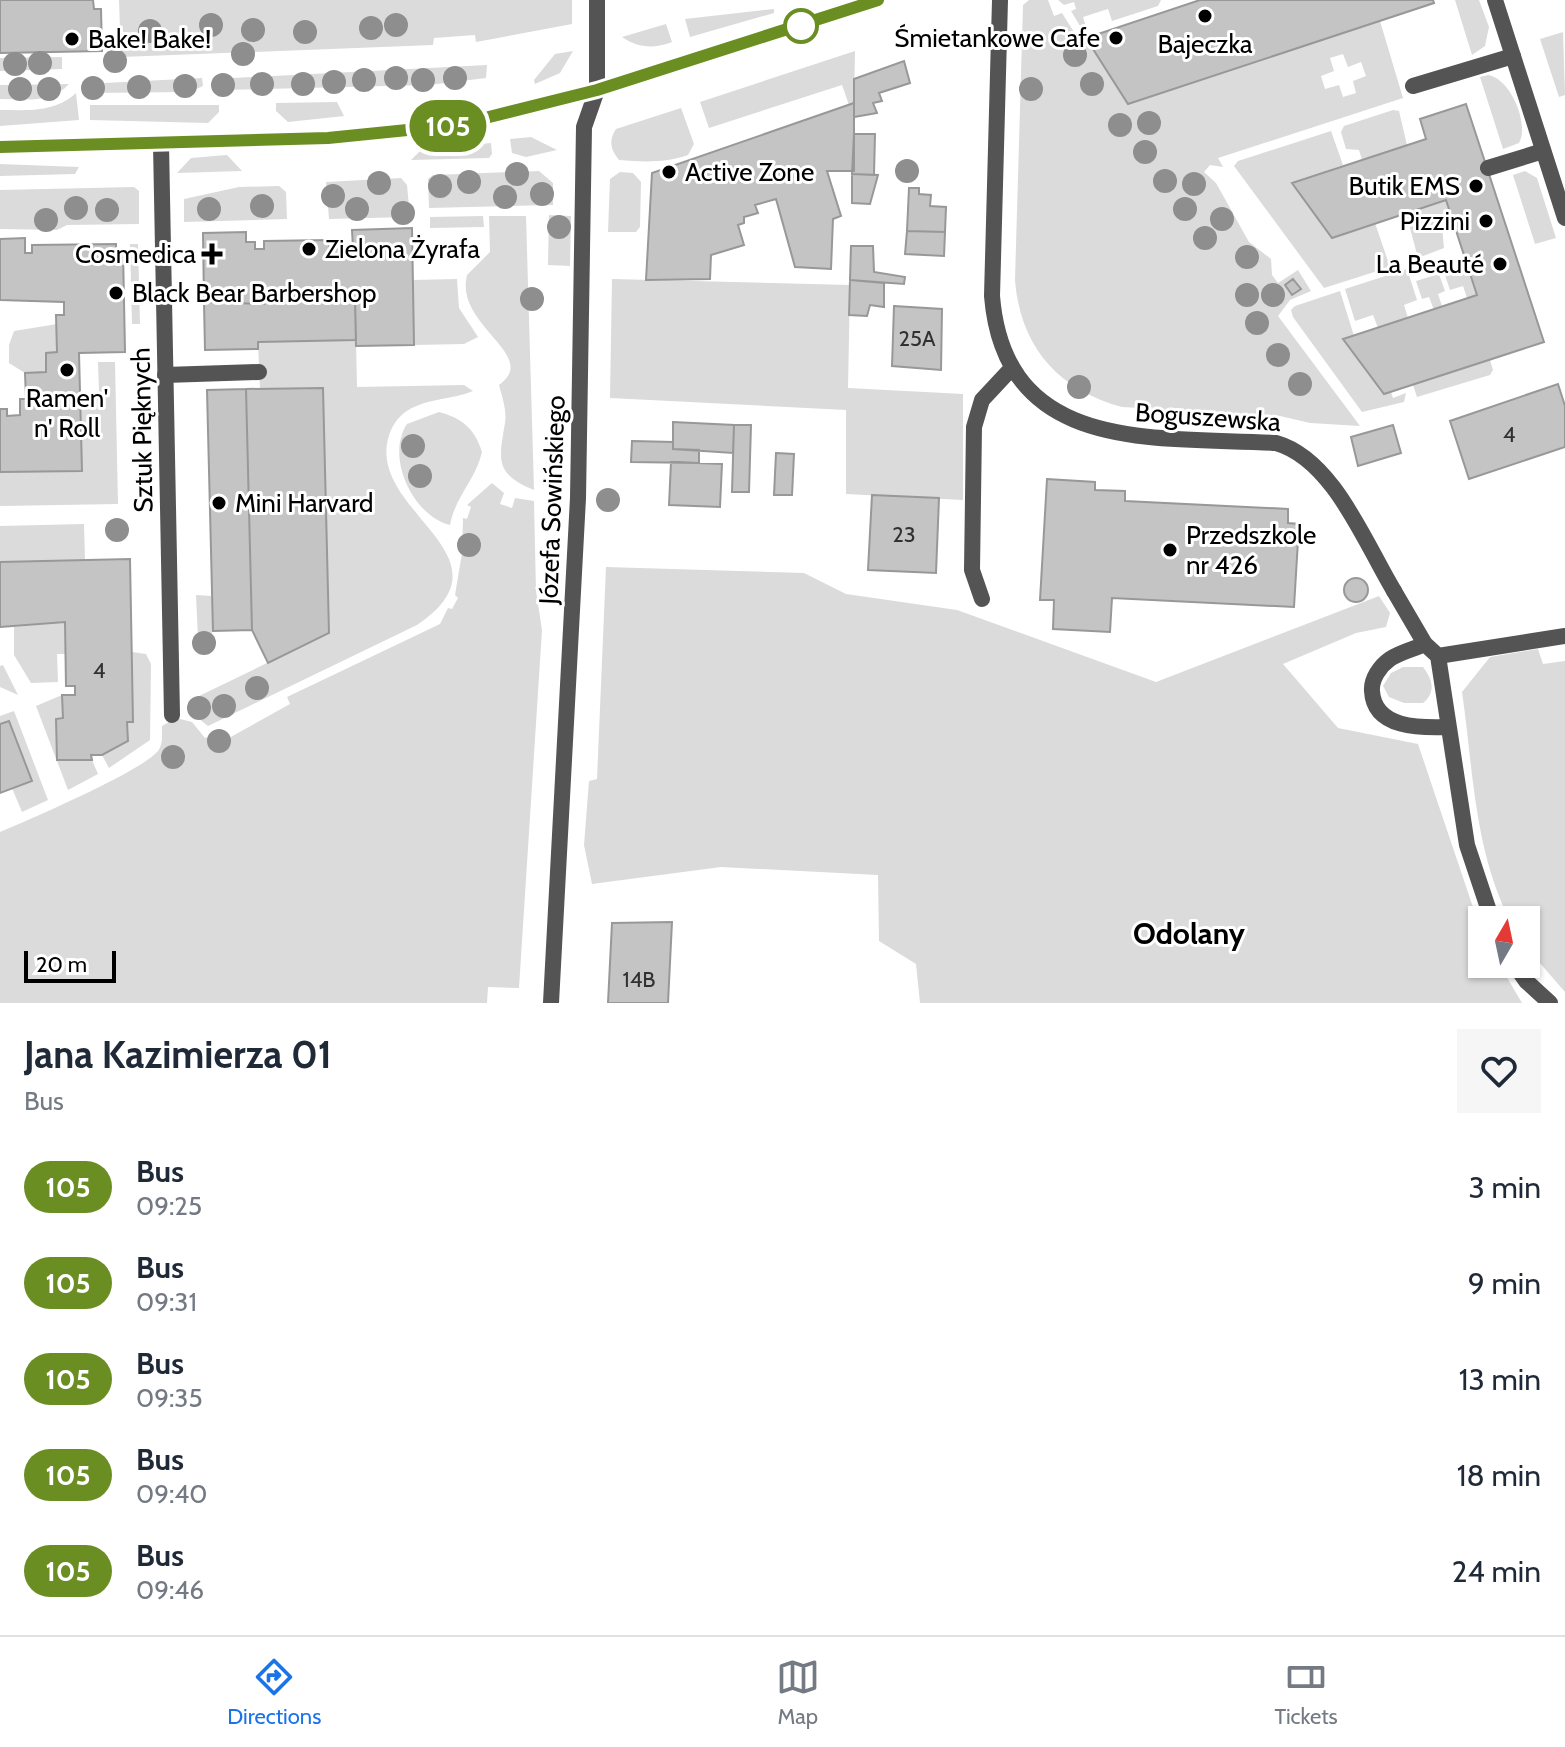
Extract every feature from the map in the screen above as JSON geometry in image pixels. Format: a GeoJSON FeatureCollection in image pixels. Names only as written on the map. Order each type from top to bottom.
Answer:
{"type":"FeatureCollection","features":[{"type":"Feature","properties":{"kind":"street","name":"Józefa Sowińskiego"},"geometry":{"type":"LineString","coordinates":[[551,1003],[578,498],[584,127],[597,90],[597,0]]}},
{"type":"Feature","properties":{"kind":"street"},"geometry":{"type":"LineString","coordinates":[[0,147],[328,138],[449,126],[597,90],[878,0]]}},
{"type":"Feature","properties":{"kind":"street"},"geometry":{"type":"LineString","coordinates":[[982,599],[972,570],[974,427],[982,400],[1010,370],[994,321],[992,286],[1000,0]]}},
{"type":"Feature","properties":{"kind":"street"},"geometry":{"type":"LineString","coordinates":[[1495,0],[1565,218]]}},
{"type":"Feature","properties":{"kind":"street"},"geometry":{"type":"LineString","coordinates":[[1413,86],[1513,56]]}},
{"type":"Feature","properties":{"kind":"street","name":"Sztuk Pięknych"},"geometry":{"type":"LineString","coordinates":[[161,144],[172,715]]}},
{"type":"Feature","properties":{"kind":"street"},"geometry":{"type":"LineString","coordinates":[[1488,168],[1543,151]]}},
{"type":"Feature","properties":{"kind":"street","name":"Boguszewska"},"geometry":{"type":"LineString","coordinates":[[1010,370],[1058,412],[1103,431],[1276,443],[1292,448],[1326,477],[1432,650]]}},
{"type":"Feature","properties":{"kind":"street"},"geometry":{"type":"LineString","coordinates":[[165,375],[259,372]]}},
{"type":"Feature","properties":{"kind":"street"},"geometry":{"type":"LineString","coordinates":[[1449,727],[1402,724],[1384,716],[1373,704],[1371,686],[1379,670],[1391,658],[1432,650],[1565,636]]}},
{"type":"Feature","properties":{"kind":"street"},"geometry":{"type":"LineString","coordinates":[[1432,650],[1449,727],[1467,845],[1487,906]]}},
{"type":"Feature","properties":{"kind":"street"},"geometry":{"type":"LineString","coordinates":[[1524,978],[1550,1003]]}},
{"type":"Feature","properties":{"kind":"shaded area"},"geometry":{"type":"Polygon","coordinates":[[[119,0],[572,0],[572,24],[476,42],[475,35],[434,38],[433,45],[121,57],[119,0]]]}},
{"type":"Feature","properties":{"kind":"shaded area"},"geometry":{"type":"Polygon","coordinates":[[[1029,0],[1048,0],[1054,16],[1062,13],[1079,40],[1086,38],[1128,104],[1380,21],[1403,98],[1218,158],[1223,167],[1210,165],[1204,172],[1216,183],[1249,242],[1271,259],[1272,275],[1278,283],[1298,270],[1311,291],[1290,300],[1278,316],[1360,426],[1310,423],[1280,416],[1122,407],[1079,389],[1046,362],[1025,325],[1015,280],[1023,5],[1029,0]],[[1343,54],[1330,58],[1334,71],[1321,76],[1325,89],[1339,85],[1343,97],[1356,93],[1353,81],[1366,76],[1361,62],[1348,67],[1343,54]]]}},
{"type":"Feature","properties":{"kind":"shaded area"},"geometry":{"type":"Polygon","coordinates":[[[1058,0],[1161,0],[1158,6],[1112,21],[1108,9],[1083,17],[1087,30],[1083,31],[1071,11],[1076,9],[1074,2],[1064,5],[1058,0]]]}},
{"type":"Feature","properties":{"kind":"shaded area"},"geometry":{"type":"Polygon","coordinates":[[[1455,0],[1479,0],[1489,27],[1485,46],[1472,55],[1455,0]]]}},
{"type":"Feature","properties":{"kind":"shaded area"},"geometry":{"type":"Polygon","coordinates":[[[774,9],[774,13],[690,37],[685,19],[774,9]]]}},
{"type":"Feature","properties":{"kind":"shaded area"},"geometry":{"type":"Polygon","coordinates":[[[666,24],[672,42],[640,45],[622,37],[666,24]]]}},
{"type":"Feature","properties":{"kind":"shaded area"},"geometry":{"type":"Polygon","coordinates":[[[1563,32],[1565,95],[1559,97],[1540,39],[1563,32]]]}},
{"type":"Feature","properties":{"kind":"shaded area"},"geometry":{"type":"Polygon","coordinates":[[[573,51],[560,73],[535,84],[534,80],[555,54],[573,51]]]}},
{"type":"Feature","properties":{"kind":"shaded area"},"geometry":{"type":"Polygon","coordinates":[[[855,51],[854,103],[849,105],[842,85],[709,128],[700,102],[855,51]]]}},
{"type":"Feature","properties":{"kind":"shaded area"},"geometry":{"type":"Polygon","coordinates":[[[62,57],[62,69],[0,71],[0,58],[62,57]]]}},
{"type":"Feature","properties":{"kind":"shaded area"},"geometry":{"type":"Polygon","coordinates":[[[487,65],[486,78],[429,85],[220,90],[214,85],[214,79],[487,65]]]}},
{"type":"Feature","properties":{"kind":"shaded area"},"geometry":{"type":"Polygon","coordinates":[[[1488,75],[1504,84],[1520,114],[1522,135],[1519,143],[1503,149],[1480,77],[1488,75]]]}},
{"type":"Feature","properties":{"kind":"shaded area"},"geometry":{"type":"Polygon","coordinates":[[[202,78],[203,86],[190,92],[89,93],[85,84],[202,78]]]}},
{"type":"Feature","properties":{"kind":"shaded area"},"geometry":{"type":"Polygon","coordinates":[[[69,84],[46,98],[0,99],[0,85],[69,84]]]}},
{"type":"Feature","properties":{"kind":"shaded area"},"geometry":{"type":"Polygon","coordinates":[[[76,93],[79,120],[0,126],[0,110],[50,107],[76,93]]]}},
{"type":"Feature","properties":{"kind":"shaded area"},"geometry":{"type":"Polygon","coordinates":[[[337,102],[344,116],[288,122],[276,111],[276,103],[337,102]]]}},
{"type":"Feature","properties":{"kind":"shaded area"},"geometry":{"type":"Polygon","coordinates":[[[90,105],[219,105],[219,112],[208,123],[90,120],[90,105]]]}},
{"type":"Feature","properties":{"kind":"shaded area"},"geometry":{"type":"Polygon","coordinates":[[[681,108],[694,144],[688,155],[654,161],[619,160],[612,145],[616,129],[681,108]]]}},
{"type":"Feature","properties":{"kind":"shaded area"},"geometry":{"type":"Polygon","coordinates":[[[1393,110],[1399,111],[1407,145],[1362,160],[1359,150],[1346,149],[1341,132],[1344,126],[1393,110]]]}},
{"type":"Feature","properties":{"kind":"shaded area"},"geometry":{"type":"Polygon","coordinates":[[[1331,131],[1343,165],[1293,183],[1375,223],[1390,267],[1324,288],[1234,166],[1238,161],[1331,131]]]}},
{"type":"Feature","properties":{"kind":"shaded area"},"geometry":{"type":"Polygon","coordinates":[[[531,137],[557,150],[526,157],[512,153],[510,139],[531,137]]]}},
{"type":"Feature","properties":{"kind":"shaded area"},"geometry":{"type":"Polygon","coordinates":[[[491,143],[492,154],[489,158],[411,160],[422,149],[491,143]]]}},
{"type":"Feature","properties":{"kind":"shaded area"},"geometry":{"type":"Polygon","coordinates":[[[227,155],[242,171],[177,173],[191,158],[227,155]]]}},
{"type":"Feature","properties":{"kind":"shaded area"},"geometry":{"type":"Polygon","coordinates":[[[0,164],[79,167],[75,174],[0,176],[0,164]]]}},
{"type":"Feature","properties":{"kind":"shaded area"},"geometry":{"type":"Polygon","coordinates":[[[539,171],[553,183],[553,205],[429,208],[428,179],[433,175],[539,171]]]}},
{"type":"Feature","properties":{"kind":"shaded area"},"geometry":{"type":"Polygon","coordinates":[[[1525,171],[1537,178],[1556,238],[1535,244],[1513,175],[1525,171]]]}},
{"type":"Feature","properties":{"kind":"shaded area"},"geometry":{"type":"Polygon","coordinates":[[[620,172],[633,173],[641,182],[640,227],[636,232],[608,232],[610,179],[620,172]]]}},
{"type":"Feature","properties":{"kind":"shaded area"},"geometry":{"type":"Polygon","coordinates":[[[401,178],[407,185],[410,217],[329,219],[326,182],[401,178]]]}},
{"type":"Feature","properties":{"kind":"shaded area"},"geometry":{"type":"Polygon","coordinates":[[[279,186],[286,192],[287,219],[184,222],[184,199],[239,187],[279,186]]]}},
{"type":"Feature","properties":{"kind":"shaded area"},"geometry":{"type":"Polygon","coordinates":[[[134,187],[139,191],[139,224],[67,225],[57,230],[0,229],[0,190],[134,187]]]}},
{"type":"Feature","properties":{"kind":"shaded area"},"geometry":{"type":"Polygon","coordinates":[[[1446,200],[1452,221],[1442,226],[1444,248],[1418,258],[1406,213],[1446,200]]]}},
{"type":"Feature","properties":{"kind":"shaded area"},"geometry":{"type":"Polygon","coordinates":[[[549,215],[571,216],[570,266],[548,265],[549,215]]]}},
{"type":"Feature","properties":{"kind":"shaded area"},"geometry":{"type":"Polygon","coordinates":[[[483,216],[484,227],[430,228],[430,217],[483,216]]]}},
{"type":"Feature","properties":{"kind":"shaded area"},"geometry":{"type":"Polygon","coordinates":[[[489,216],[526,216],[534,490],[512,478],[502,464],[505,413],[499,385],[509,374],[510,362],[472,309],[466,293],[467,275],[490,252],[489,216]]]}},
{"type":"Feature","properties":{"kind":"shaded area"},"geometry":{"type":"Polygon","coordinates":[[[130,244],[138,244],[140,324],[132,324],[130,244]]]}},
{"type":"Feature","properties":{"kind":"shaded area"},"geometry":{"type":"Polygon","coordinates":[[[1466,265],[1477,295],[1467,298],[1463,286],[1450,290],[1444,272],[1466,265]]]}},
{"type":"Feature","properties":{"kind":"shaded area"},"geometry":{"type":"Polygon","coordinates":[[[1407,269],[1417,300],[1404,305],[1408,318],[1378,328],[1373,315],[1355,321],[1345,289],[1407,269]]]}},
{"type":"Feature","properties":{"kind":"shaded area"},"geometry":{"type":"Polygon","coordinates":[[[1439,274],[1445,291],[1438,294],[1442,306],[1434,310],[1429,297],[1422,299],[1416,281],[1439,274]]]}},
{"type":"Feature","properties":{"kind":"shaded area"},"geometry":{"type":"Polygon","coordinates":[[[457,279],[459,308],[478,337],[464,344],[414,345],[413,280],[457,279]]]}},
{"type":"Feature","properties":{"kind":"shaded area"},"geometry":{"type":"Polygon","coordinates":[[[612,279],[850,285],[848,388],[963,394],[963,500],[846,494],[846,410],[610,398],[612,279]]]}},
{"type":"Feature","properties":{"kind":"shaded area"},"geometry":{"type":"Polygon","coordinates":[[[1340,291],[1354,336],[1344,340],[1384,394],[1391,392],[1393,398],[1406,393],[1404,402],[1362,412],[1293,317],[1291,310],[1295,306],[1340,291]]]}},
{"type":"Feature","properties":{"kind":"shaded area"},"geometry":{"type":"Polygon","coordinates":[[[57,324],[57,352],[46,353],[46,372],[25,373],[9,363],[9,345],[14,331],[57,324]]]}},
{"type":"Feature","properties":{"kind":"shaded area"},"geometry":{"type":"Polygon","coordinates":[[[356,340],[357,387],[464,385],[473,391],[412,408],[395,423],[387,444],[389,469],[401,493],[448,557],[453,578],[444,601],[417,625],[208,726],[189,711],[197,697],[329,633],[323,388],[260,390],[258,342],[356,340]]]}},
{"type":"Feature","properties":{"kind":"shaded area"},"geometry":{"type":"Polygon","coordinates":[[[1490,360],[1493,370],[1490,375],[1417,397],[1413,385],[1490,360]]]}},
{"type":"Feature","properties":{"kind":"shaded area"},"geometry":{"type":"Polygon","coordinates":[[[98,362],[115,362],[118,504],[0,506],[0,472],[82,470],[80,393],[99,392],[98,362]]]}},
{"type":"Feature","properties":{"kind":"shaded area"},"geometry":{"type":"Polygon","coordinates":[[[439,412],[466,426],[476,437],[482,452],[450,525],[425,510],[414,498],[406,484],[399,452],[407,424],[439,412]]]}},
{"type":"Feature","properties":{"kind":"shaded area"},"geometry":{"type":"Polygon","coordinates":[[[492,483],[504,493],[500,504],[512,508],[515,498],[534,501],[536,591],[542,630],[519,988],[488,987],[487,1003],[0,1003],[0,832],[84,794],[148,760],[160,748],[162,726],[176,718],[192,722],[205,738],[213,734],[218,744],[290,704],[287,697],[440,624],[448,608],[452,609],[458,598],[455,595],[462,553],[463,518],[467,519],[471,507],[467,505],[492,483]]]}},
{"type":"Feature","properties":{"kind":"shaded area"},"geometry":{"type":"Polygon","coordinates":[[[84,524],[85,560],[0,562],[0,526],[84,524]]]}},
{"type":"Feature","properties":{"kind":"shaded area"},"geometry":{"type":"Polygon","coordinates":[[[606,567],[804,573],[846,594],[957,610],[1156,682],[1379,596],[1390,613],[1386,627],[1356,633],[1283,664],[1338,728],[1418,744],[1473,906],[1468,906],[1468,978],[1507,978],[1522,1003],[920,1003],[916,964],[879,941],[878,875],[721,867],[592,884],[584,845],[589,781],[597,779],[606,567]]]}},
{"type":"Feature","properties":{"kind":"shaded area"},"geometry":{"type":"Polygon","coordinates":[[[196,595],[212,596],[212,642],[208,648],[201,647],[198,639],[196,595]]]}},
{"type":"Feature","properties":{"kind":"shaded area"},"geometry":{"type":"Polygon","coordinates":[[[65,622],[66,654],[57,654],[58,682],[31,683],[14,655],[14,627],[65,622]]]}},
{"type":"Feature","properties":{"kind":"shaded area"},"geometry":{"type":"Polygon","coordinates":[[[1538,649],[1543,664],[1565,661],[1565,992],[1540,963],[1540,906],[1504,906],[1482,837],[1462,692],[1490,657],[1538,649]]]}},
{"type":"Feature","properties":{"kind":"shaded area"},"geometry":{"type":"Polygon","coordinates":[[[132,652],[146,654],[151,664],[150,740],[109,768],[102,755],[128,741],[127,722],[133,721],[132,652]]]}},
{"type":"Feature","properties":{"kind":"shaded area"},"geometry":{"type":"Polygon","coordinates":[[[3,665],[18,695],[0,687],[0,666],[3,665]]]}},
{"type":"Feature","properties":{"kind":"shaded area"},"geometry":{"type":"Polygon","coordinates":[[[1403,667],[1423,667],[1429,677],[1432,686],[1423,703],[1404,703],[1389,697],[1383,686],[1391,673],[1403,667]]]}},
{"type":"Feature","properties":{"kind":"shaded area"},"geometry":{"type":"Polygon","coordinates":[[[62,695],[63,718],[56,719],[57,760],[92,760],[98,774],[68,790],[36,706],[62,695]]]}},
{"type":"Feature","properties":{"kind":"shaded area"},"geometry":{"type":"Polygon","coordinates":[[[14,711],[48,800],[22,812],[12,788],[32,780],[9,721],[0,724],[0,716],[14,711]]]}},
{"type":"Feature","properties":{"kind":"building"},"geometry":{"type":"Polygon","coordinates":[[[0,0],[93,0],[94,9],[101,9],[102,51],[0,53],[0,0]]]}},
{"type":"Feature","properties":{"kind":"building"},"geometry":{"type":"Polygon","coordinates":[[[1200,0],[1433,0],[1434,3],[1128,104],[1086,38],[1200,0]]]}},
{"type":"Feature","properties":{"kind":"building"},"geometry":{"type":"Polygon","coordinates":[[[904,61],[910,83],[879,93],[882,101],[873,103],[877,113],[854,117],[854,79],[904,61]]]}},
{"type":"Feature","properties":{"kind":"building"},"geometry":{"type":"Polygon","coordinates":[[[854,103],[854,171],[827,171],[841,216],[833,219],[831,269],[795,267],[776,199],[755,205],[758,213],[744,217],[744,223],[738,225],[744,245],[711,255],[710,279],[646,280],[652,173],[854,103]]]}},
{"type":"Feature","properties":{"kind":"building"},"geometry":{"type":"Polygon","coordinates":[[[1466,104],[1544,342],[1384,394],[1343,339],[1477,295],[1446,200],[1332,238],[1292,183],[1426,139],[1420,119],[1466,104]]]}},
{"type":"Feature","properties":{"kind":"building"},"geometry":{"type":"Polygon","coordinates":[[[854,134],[875,134],[874,175],[852,174],[854,134]]]}},
{"type":"Feature","properties":{"kind":"building"},"geometry":{"type":"Polygon","coordinates":[[[852,174],[878,175],[870,204],[852,203],[852,174]]]}},
{"type":"Feature","properties":{"kind":"building"},"geometry":{"type":"Polygon","coordinates":[[[909,188],[919,188],[919,194],[931,195],[930,206],[946,207],[945,232],[907,231],[909,188]]]}},
{"type":"Feature","properties":{"kind":"building"},"geometry":{"type":"Polygon","coordinates":[[[412,228],[414,345],[356,346],[355,299],[264,301],[264,304],[204,302],[203,233],[246,232],[246,242],[255,242],[255,249],[264,249],[264,241],[329,240],[329,248],[340,249],[353,248],[352,230],[412,228]]]}},
{"type":"Feature","properties":{"kind":"building"},"geometry":{"type":"Polygon","coordinates":[[[907,231],[945,232],[944,256],[905,254],[907,231]]]}},
{"type":"Feature","properties":{"kind":"building"},"geometry":{"type":"Polygon","coordinates":[[[25,238],[25,253],[32,253],[32,245],[116,244],[116,250],[123,250],[125,352],[79,353],[82,471],[0,472],[0,409],[7,409],[7,416],[20,415],[20,399],[26,399],[25,373],[46,372],[46,353],[57,352],[56,315],[64,315],[64,302],[0,300],[0,239],[25,238]]]}},
{"type":"Feature","properties":{"kind":"building"},"geometry":{"type":"Polygon","coordinates":[[[851,246],[873,246],[874,272],[905,277],[904,284],[850,280],[851,246]]]}},
{"type":"Feature","properties":{"kind":"building"},"geometry":{"type":"Polygon","coordinates":[[[1293,279],[1301,289],[1292,295],[1285,285],[1293,279]]]}},
{"type":"Feature","properties":{"kind":"building"},"geometry":{"type":"Polygon","coordinates":[[[850,280],[884,283],[884,307],[870,305],[867,316],[849,315],[850,280]]]}},
{"type":"Feature","properties":{"kind":"building"},"geometry":{"type":"Polygon","coordinates":[[[355,299],[356,340],[258,342],[258,349],[205,350],[204,302],[264,304],[264,301],[355,299]]]}},
{"type":"Feature","properties":{"kind":"building"},"geometry":{"type":"Polygon","coordinates":[[[894,306],[942,309],[941,370],[892,366],[894,306]]]}},
{"type":"Feature","properties":{"kind":"building"},"geometry":{"type":"Polygon","coordinates":[[[1558,384],[1565,406],[1565,447],[1469,479],[1450,421],[1558,384]]]}},
{"type":"Feature","properties":{"kind":"building"},"geometry":{"type":"Polygon","coordinates":[[[323,388],[329,633],[268,663],[252,630],[246,389],[323,388]]]}},
{"type":"Feature","properties":{"kind":"building"},"geometry":{"type":"Polygon","coordinates":[[[246,389],[252,630],[213,631],[207,390],[246,389]]]}},
{"type":"Feature","properties":{"kind":"building"},"geometry":{"type":"Polygon","coordinates":[[[673,422],[734,425],[733,453],[673,449],[673,422]]]}},
{"type":"Feature","properties":{"kind":"building"},"geometry":{"type":"Polygon","coordinates":[[[734,425],[751,425],[749,492],[732,492],[734,425]]]}},
{"type":"Feature","properties":{"kind":"building"},"geometry":{"type":"Polygon","coordinates":[[[1393,425],[1401,453],[1358,466],[1351,437],[1393,425]]]}},
{"type":"Feature","properties":{"kind":"building"},"geometry":{"type":"Polygon","coordinates":[[[632,441],[673,442],[673,449],[699,450],[699,463],[631,462],[632,441]]]}},
{"type":"Feature","properties":{"kind":"building"},"geometry":{"type":"Polygon","coordinates":[[[776,453],[794,454],[792,495],[774,495],[776,453]]]}},
{"type":"Feature","properties":{"kind":"building"},"geometry":{"type":"Polygon","coordinates":[[[671,462],[722,464],[720,507],[669,505],[671,462]]]}},
{"type":"Feature","properties":{"kind":"building"},"geometry":{"type":"Polygon","coordinates":[[[1047,479],[1095,482],[1095,490],[1125,491],[1125,501],[1288,509],[1288,523],[1299,524],[1294,607],[1112,598],[1110,632],[1053,629],[1054,600],[1040,600],[1047,479]]]}},
{"type":"Feature","properties":{"kind":"building"},"geometry":{"type":"Polygon","coordinates":[[[872,495],[939,498],[936,573],[868,570],[872,495]]]}},
{"type":"Feature","properties":{"kind":"building"},"geometry":{"type":"Polygon","coordinates":[[[130,559],[133,722],[127,722],[128,741],[102,755],[91,755],[92,760],[57,760],[56,719],[63,718],[62,695],[75,695],[75,686],[66,686],[65,622],[0,627],[0,562],[130,559]]]}},
{"type":"Feature","properties":{"kind":"building"},"geometry":{"type":"Polygon","coordinates":[[[1356,578],[1364,582],[1368,590],[1364,598],[1356,602],[1348,598],[1344,590],[1348,582],[1356,578]]]}},
{"type":"Feature","properties":{"kind":"building"},"geometry":{"type":"Polygon","coordinates":[[[9,721],[32,781],[0,793],[0,724],[9,721]]]}},
{"type":"Feature","properties":{"kind":"building"},"geometry":{"type":"Polygon","coordinates":[[[672,922],[668,1003],[608,1003],[612,923],[672,922]]]}},
{"type":"Feature","properties":{"kind":"bus line","name":"105"},"geometry":{"type":"LineString","coordinates":[[0,147],[328,138],[457,125],[597,90],[706,54],[752,43],[878,0]]}},
{"type":"Feature","properties":{"kind":"place","name":"Bajeczka"},"geometry":{"type":"Point","coordinates":[1205,16]}},
{"type":"Feature","properties":{"kind":"place","name":"Śmietankowe Cafe"},"geometry":{"type":"Point","coordinates":[1116,38]}},
{"type":"Feature","properties":{"kind":"place","name":"Bake! Bake!"},"geometry":{"type":"Point","coordinates":[72,39]}},
{"type":"Feature","properties":{"kind":"place","name":"Active Zone"},"geometry":{"type":"Point","coordinates":[669,172]}},
{"type":"Feature","properties":{"kind":"place","name":"Butik EMS"},"geometry":{"type":"Point","coordinates":[1476,186]}},
{"type":"Feature","properties":{"kind":"place","name":"Pizzini"},"geometry":{"type":"Point","coordinates":[1486,221]}},
{"type":"Feature","properties":{"kind":"place","name":"Zielona Żyrafa"},"geometry":{"type":"Point","coordinates":[309,249]}},
{"type":"Feature","properties":{"kind":"place","name":"Cosmedica"},"geometry":{"type":"Point","coordinates":[212,254]}},
{"type":"Feature","properties":{"kind":"place","name":"La Beauté"},"geometry":{"type":"Point","coordinates":[1500,264]}},
{"type":"Feature","properties":{"kind":"place","name":"Black Bear Barbershop"},"geometry":{"type":"Point","coordinates":[116,293]}},
{"type":"Feature","properties":{"kind":"place","name":"Ramen' n' Roll"},"geometry":{"type":"Point","coordinates":[67,370]}},
{"type":"Feature","properties":{"kind":"place","name":"Mini Harvard"},"geometry":{"type":"Point","coordinates":[219,503]}},
{"type":"Feature","properties":{"kind":"place","name":"Przedszkole nr 426"},"geometry":{"type":"Point","coordinates":[1170,550]}},
{"type":"Feature","properties":{"kind":"district","name":"Odolany"},"geometry":{"type":"Point","coordinates":[1189,934]}}]}
